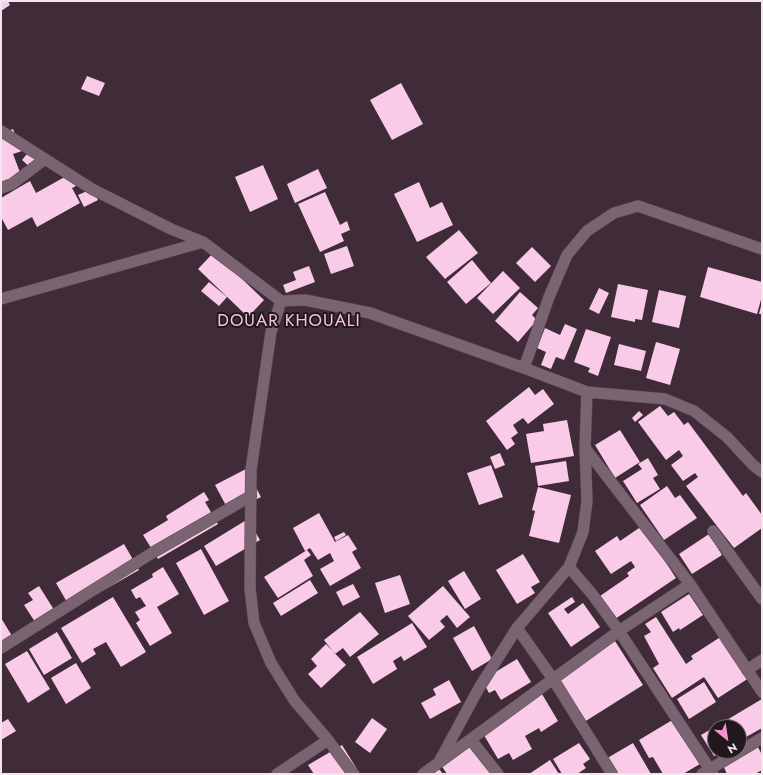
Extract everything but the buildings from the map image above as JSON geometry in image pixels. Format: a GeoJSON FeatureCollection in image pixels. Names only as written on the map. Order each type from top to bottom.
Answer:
{"type":"FeatureCollection","features":[{"type":"Feature","properties":{"kind":"street"},"geometry":{"type":"LineString","coordinates":[[1,131],[92,189],[171,229],[203,242],[281,302],[305,300],[370,313],[587,392],[665,399],[694,411],[727,437],[753,465],[762,472]]}},
{"type":"Feature","properties":{"kind":"street"},"geometry":{"type":"LineString","coordinates":[[1,188],[12,184],[45,159]]}},
{"type":"Feature","properties":{"kind":"street"},"geometry":{"type":"LineString","coordinates":[[524,368],[549,297],[567,255],[587,231],[614,212],[638,206],[762,249]]}},
{"type":"Feature","properties":{"kind":"street"},"geometry":{"type":"LineString","coordinates":[[1,299],[203,242]]}},
{"type":"Feature","properties":{"kind":"street"},"geometry":{"type":"LineString","coordinates":[[281,302],[271,332],[251,470],[250,588],[254,623],[271,663],[294,700],[328,740],[353,774]]}},
{"type":"Feature","properties":{"kind":"street"},"geometry":{"type":"LineString","coordinates":[[438,764],[479,688],[517,628],[569,567],[583,532],[587,500],[585,448],[587,392]]}},
{"type":"Feature","properties":{"kind":"street"},"geometry":{"type":"LineString","coordinates":[[585,448],[690,584],[762,692]]}},
{"type":"Feature","properties":{"kind":"street"},"geometry":{"type":"LineString","coordinates":[[1,648],[152,553],[251,496]]}},
{"type":"Feature","properties":{"kind":"street"},"geometry":{"type":"LineString","coordinates":[[713,531],[762,599]]}},
{"type":"Feature","properties":{"kind":"street"},"geometry":{"type":"LineString","coordinates":[[569,567],[592,594],[619,631],[708,772],[762,738]]}},
{"type":"Feature","properties":{"kind":"street"},"geometry":{"type":"LineString","coordinates":[[423,774],[619,631],[690,584]]}},
{"type":"Feature","properties":{"kind":"street"},"geometry":{"type":"LineString","coordinates":[[517,628],[553,678],[612,774]]}},
{"type":"Feature","properties":{"kind":"street"},"geometry":{"type":"LineString","coordinates":[[747,670],[762,660]]}},
{"type":"Feature","properties":{"kind":"street"},"geometry":{"type":"LineString","coordinates":[[277,774],[328,740]]}},
{"type":"Feature","properties":{"kind":"street"},"geometry":{"type":"LineString","coordinates":[[471,740],[498,774]]}},
{"type":"Feature","properties":{"kind":"district","name":"DOUAR KHOUALI"},"geometry":{"type":"Point","coordinates":[289,322]}}]}
